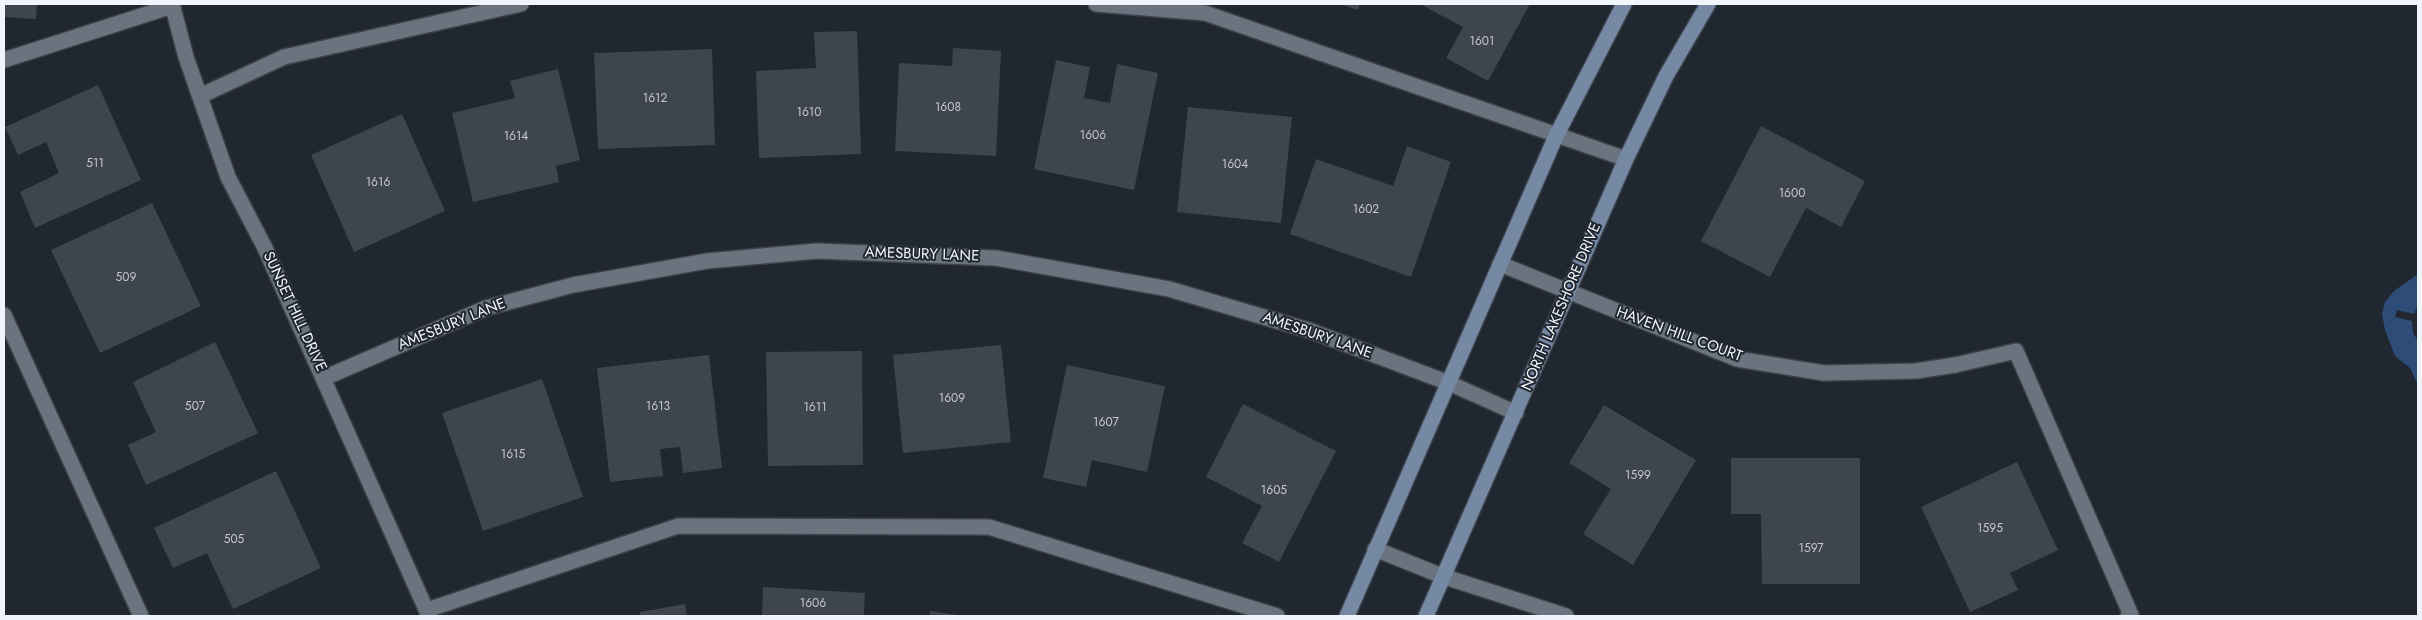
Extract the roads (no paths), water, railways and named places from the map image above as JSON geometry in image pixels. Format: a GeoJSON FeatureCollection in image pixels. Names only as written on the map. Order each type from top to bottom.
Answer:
{"type":"FeatureCollection","features":[{"type":"Feature","properties":{"kind":"main road"},"geometry":{"type":"LineString","coordinates":[[1347,616],[1374,549],[1449,383],[1556,136],[1624,4]]}},
{"type":"Feature","properties":{"kind":"main road","name":"NORTH LAKESHORE DRIVE"},"geometry":{"type":"LineString","coordinates":[[1426,616],[1626,159],[1666,76],[1708,4]]}},
{"type":"Feature","properties":{"kind":"street"},"geometry":{"type":"LineString","coordinates":[[200,96],[284,57],[521,4]]}},
{"type":"Feature","properties":{"kind":"street"},"geometry":{"type":"LineString","coordinates":[[1096,4],[1205,12],[1626,159]]}},
{"type":"Feature","properties":{"kind":"street"},"geometry":{"type":"LineString","coordinates":[[4,60],[172,5]]}},
{"type":"Feature","properties":{"kind":"street","name":"SUNSET HILL DRIVE"},"geometry":{"type":"LineString","coordinates":[[172,5],[186,58],[228,176],[265,248],[428,613]]}},
{"type":"Feature","properties":{"kind":"street","name":"AMESBURY LANE"},"geometry":{"type":"LineString","coordinates":[[324,378],[486,308],[573,286],[707,261],[817,251],[996,258],[1169,290],[1311,331],[1449,383],[1516,413]]}},
{"type":"Feature","properties":{"kind":"street","name":"HAVEN HILL COURT"},"geometry":{"type":"LineString","coordinates":[[1500,264],[1568,293],[1737,359],[1824,373],[1916,371],[1956,365],[2016,351],[2131,615],[2128,616]]}},
{"type":"Feature","properties":{"kind":"street"},"geometry":{"type":"LineString","coordinates":[[4,315],[141,616]]}},
{"type":"Feature","properties":{"kind":"street"},"geometry":{"type":"LineString","coordinates":[[428,613],[678,526],[989,527],[1277,616]]}},
{"type":"Feature","properties":{"kind":"street"},"geometry":{"type":"LineString","coordinates":[[1374,549],[1442,576],[1566,616]]}}]}
